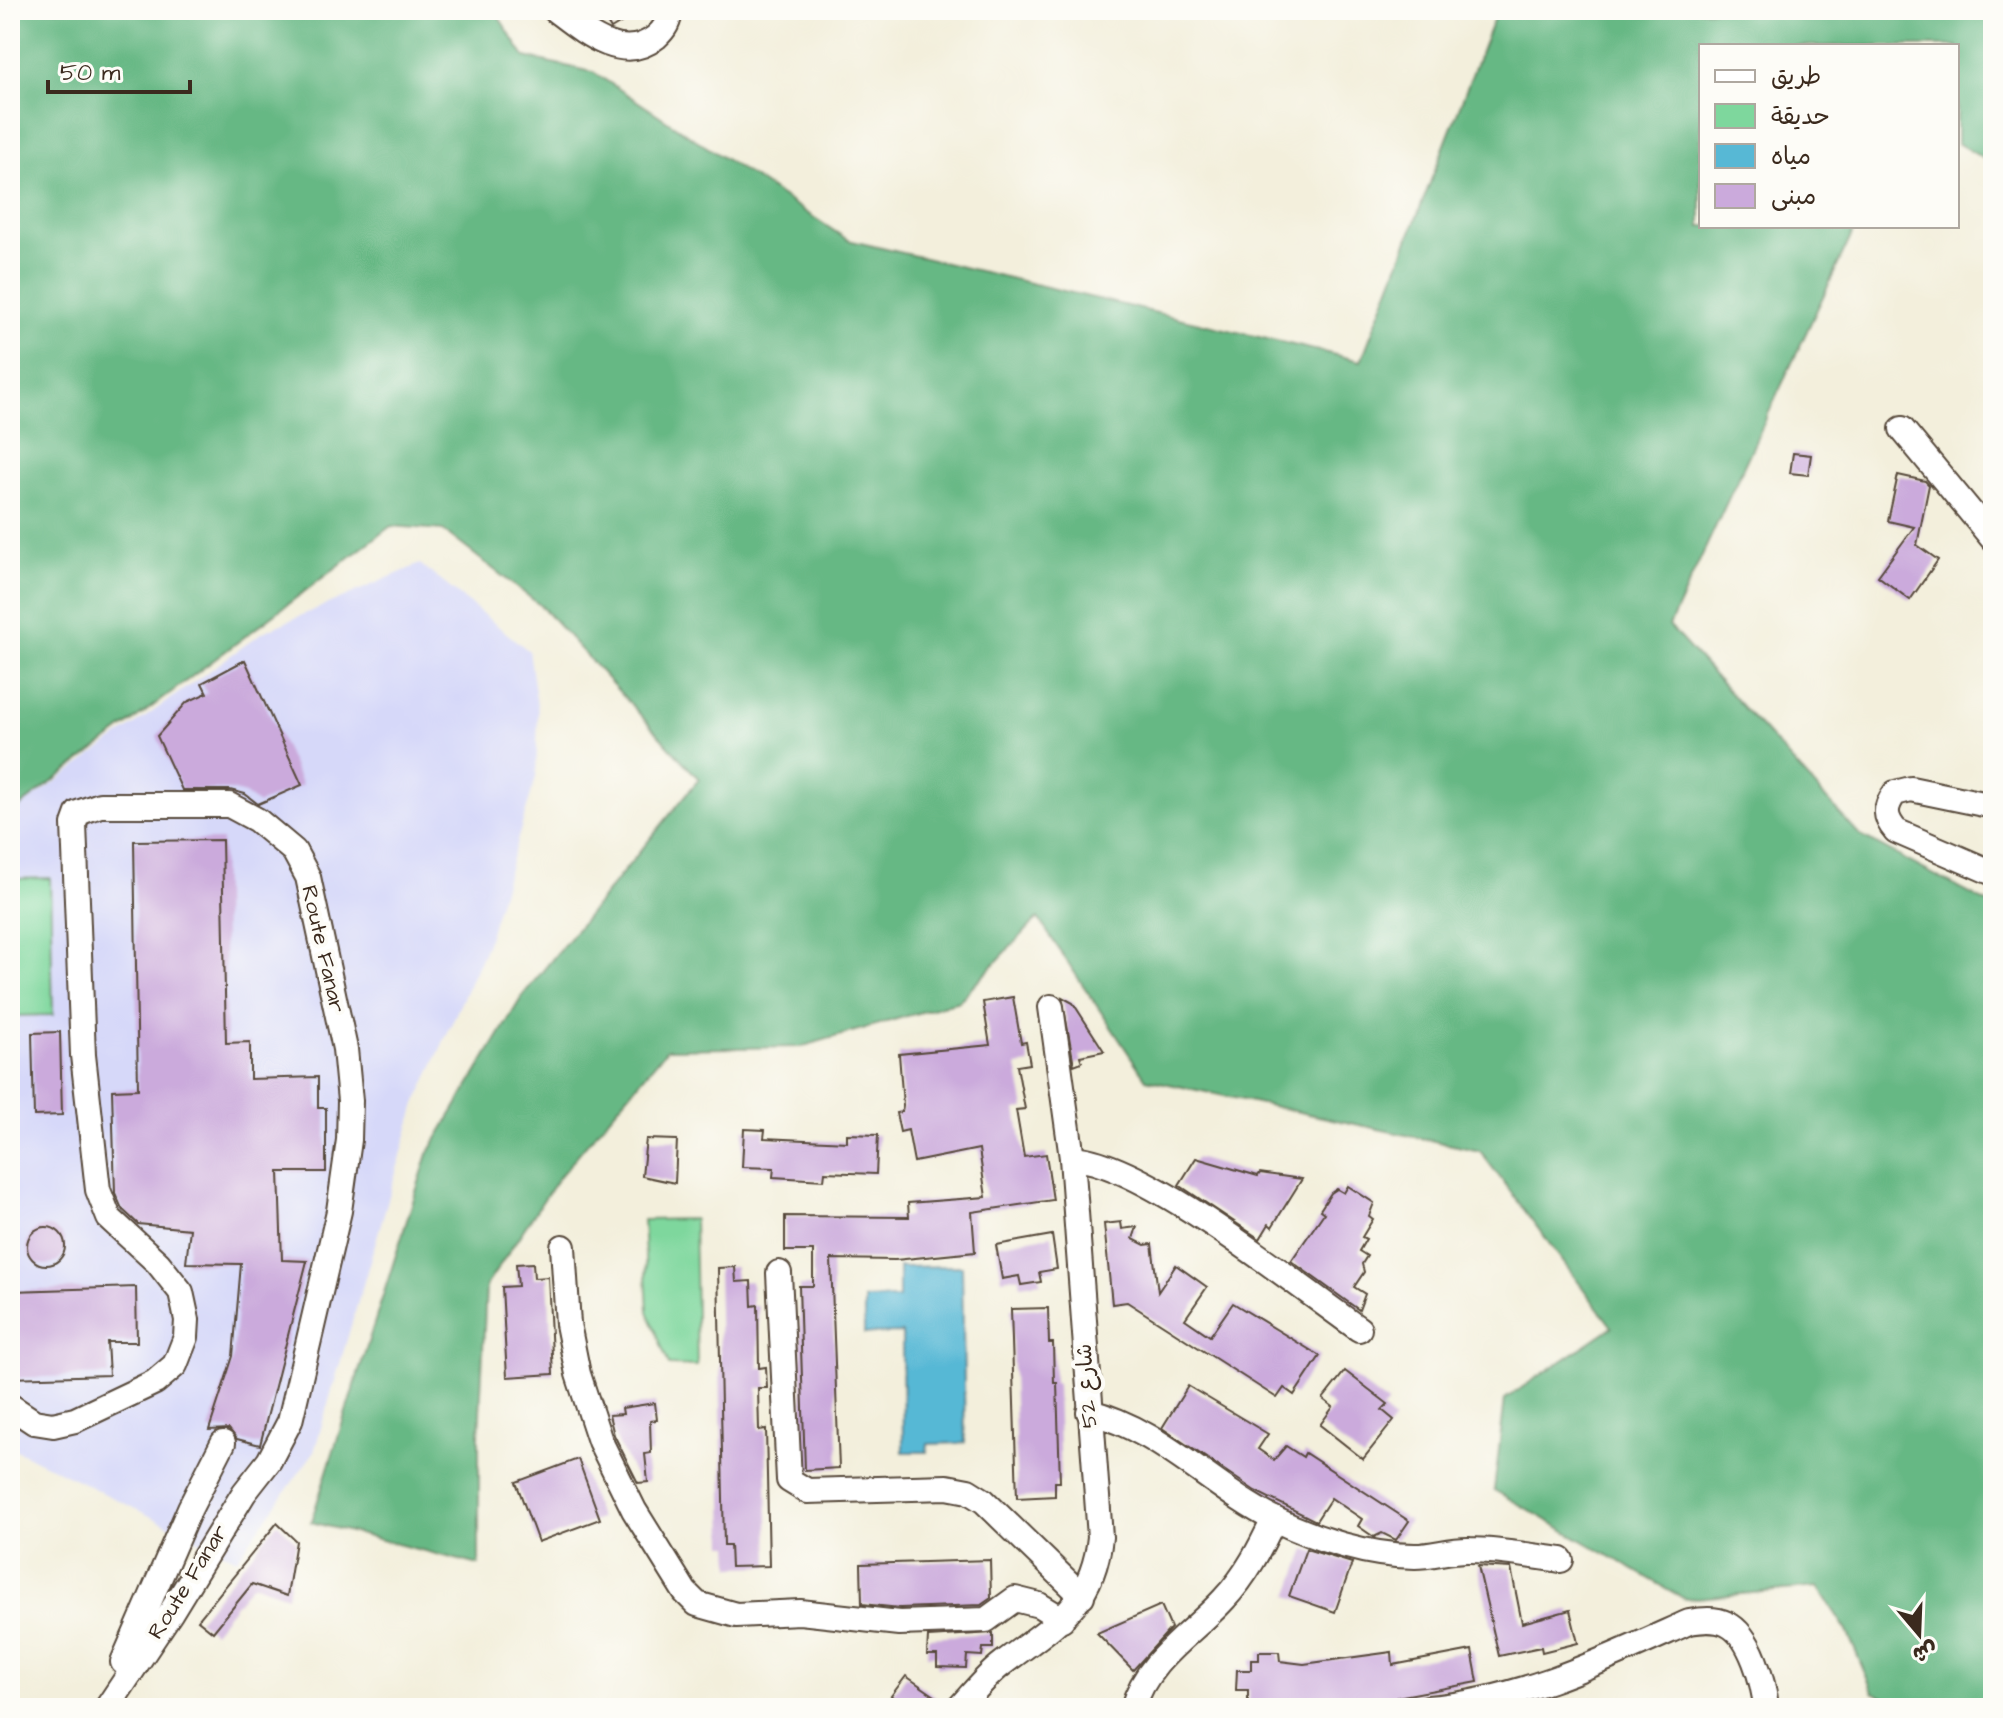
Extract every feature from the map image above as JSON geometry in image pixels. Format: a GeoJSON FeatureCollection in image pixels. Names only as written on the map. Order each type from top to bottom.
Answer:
{"type":"FeatureCollection","features":[{"type":"Feature","properties":{"kind":"street"},"geometry":{"type":"LineString","coordinates":[[555,10],[607,44],[632,48],[660,33],[667,24],[670,10]]}},
{"type":"Feature","properties":{"kind":"street"},"geometry":{"type":"LineString","coordinates":[[1902,429],[1993,539]]}},
{"type":"Feature","properties":{"kind":"street"},"geometry":{"type":"LineString","coordinates":[[1993,806],[1911,789],[1895,793],[1887,805],[1886,819],[1896,831],[1993,873]]}},
{"type":"Feature","properties":{"kind":"street","name":"Route Fanar"},"geometry":{"type":"LineString","coordinates":[[10,1406],[34,1422],[53,1425],[75,1420],[155,1382],[180,1359],[187,1320],[181,1292],[158,1263],[109,1218],[96,1179],[83,1055],[74,824],[78,813],[100,805],[229,805],[257,820],[294,851],[308,877],[345,1049],[350,1101],[347,1154],[339,1211],[290,1421],[269,1461],[244,1493],[105,1708]]}},
{"type":"Feature","properties":{"kind":"street","name":"شارع 52"},"geometry":{"type":"LineString","coordinates":[[959,1708],[1000,1666],[1062,1619],[1082,1596],[1098,1561],[1100,1537],[1072,1158],[1051,1007]]}},
{"type":"Feature","properties":{"kind":"street"},"geometry":{"type":"LineString","coordinates":[[1072,1158],[1102,1163],[1135,1179],[1220,1230],[1359,1329]]}},
{"type":"Feature","properties":{"kind":"street"},"geometry":{"type":"LineString","coordinates":[[563,1247],[568,1324],[578,1374],[600,1441],[634,1510],[685,1592],[697,1604],[736,1615],[800,1612],[899,1623],[986,1620],[1015,1599],[1039,1605],[1062,1619]]}},
{"type":"Feature","properties":{"kind":"street"},"geometry":{"type":"LineString","coordinates":[[779,1273],[789,1480],[807,1491],[947,1487],[968,1491],[994,1510],[1082,1596]]}},
{"type":"Feature","properties":{"kind":"street"},"geometry":{"type":"LineString","coordinates":[[1089,1412],[1107,1416],[1144,1437],[1274,1519],[1381,1555],[1420,1556],[1468,1550],[1561,1560]]}},
{"type":"Feature","properties":{"kind":"street","name":"Route Fanar"},"geometry":{"type":"LineString","coordinates":[[105,1708],[190,1508],[223,1443]]}},
{"type":"Feature","properties":{"kind":"street"},"geometry":{"type":"LineString","coordinates":[[1133,1708],[1139,1690],[1161,1658],[1226,1597],[1260,1548],[1274,1519]]}},
{"type":"Feature","properties":{"kind":"street"},"geometry":{"type":"LineString","coordinates":[[1428,1708],[1462,1705],[1549,1681],[1689,1622],[1704,1619],[1726,1623],[1736,1631],[1748,1649],[1766,1708]]}},
{"type":"Feature","properties":{"kind":"shaded area"},"geometry":{"type":"Polygon","coordinates":[[[420,564],[529,651],[538,712],[536,777],[486,946],[416,1104],[314,1452],[237,1559],[10,1447],[10,815],[263,632],[420,564]]]}},
{"type":"Feature","properties":{"kind":"green space"},"geometry":{"type":"Polygon","coordinates":[[[10,10],[494,10],[525,57],[593,72],[848,240],[1361,361],[1497,10],[1993,10],[1993,164],[1959,144],[1959,44],[1699,44],[1699,228],[1855,228],[1669,626],[1859,835],[1993,906],[1993,1708],[1907,1708],[1873,1692],[1847,1631],[1818,1587],[1685,1599],[1494,1490],[1505,1399],[1612,1327],[1480,1151],[1146,1079],[1038,918],[959,1001],[800,1047],[667,1049],[558,1178],[486,1286],[479,1436],[479,1565],[311,1522],[428,1154],[523,995],[699,779],[541,606],[443,530],[391,526],[10,814],[10,10]]]}},
{"type":"Feature","properties":{"kind":"green space"},"geometry":{"type":"Polygon","coordinates":[[[50,878],[53,1015],[10,1016],[10,879],[50,878]]]}},
{"type":"Feature","properties":{"kind":"green space"},"geometry":{"type":"Polygon","coordinates":[[[694,1219],[697,1366],[669,1365],[648,1311],[643,1220],[694,1219]]]}},
{"type":"Feature","properties":{"kind":"water"},"geometry":{"type":"Polygon","coordinates":[[[962,1266],[965,1443],[928,1444],[927,1452],[903,1452],[902,1333],[864,1334],[864,1299],[899,1298],[899,1267],[962,1266]]]}},
{"type":"Feature","properties":{"kind":"building"},"geometry":{"type":"Polygon","coordinates":[[[599,10],[642,10],[611,29],[599,10]]]}},
{"type":"Feature","properties":{"kind":"building"},"geometry":{"type":"Polygon","coordinates":[[[1793,453],[1811,455],[1808,475],[1790,473],[1793,453]]]}},
{"type":"Feature","properties":{"kind":"building"},"geometry":{"type":"Polygon","coordinates":[[[1898,475],[1925,481],[1929,485],[1917,545],[1938,560],[1910,600],[1878,576],[1914,527],[1888,521],[1898,475]]]}},
{"type":"Feature","properties":{"kind":"building"},"geometry":{"type":"Polygon","coordinates":[[[245,660],[302,785],[258,804],[245,794],[230,790],[182,790],[157,736],[187,702],[207,693],[202,683],[245,660]]]}},
{"type":"Feature","properties":{"kind":"building"},"geometry":{"type":"Polygon","coordinates":[[[222,840],[226,1043],[250,1042],[250,1079],[318,1077],[318,1108],[326,1108],[326,1172],[279,1172],[282,1260],[307,1261],[260,1445],[237,1439],[229,1429],[209,1430],[233,1356],[241,1264],[186,1263],[190,1229],[138,1224],[122,1209],[115,1193],[112,1090],[138,1089],[134,841],[222,840]]]}},
{"type":"Feature","properties":{"kind":"building"},"geometry":{"type":"Polygon","coordinates":[[[1013,997],[1021,1043],[1026,1042],[1030,1064],[1017,1066],[1025,1109],[1016,1110],[1024,1157],[1046,1154],[1053,1200],[972,1212],[975,1252],[895,1260],[831,1259],[839,1468],[805,1470],[799,1286],[813,1286],[813,1251],[785,1251],[785,1216],[909,1217],[908,1203],[986,1197],[979,1149],[914,1162],[908,1130],[900,1132],[896,1113],[902,1112],[903,1105],[899,1054],[990,1045],[983,1002],[1013,997]]]}},
{"type":"Feature","properties":{"kind":"building"},"geometry":{"type":"Polygon","coordinates":[[[1062,997],[1073,1003],[1104,1051],[1080,1056],[1082,1062],[1074,1065],[1062,997]]]}},
{"type":"Feature","properties":{"kind":"building"},"geometry":{"type":"Polygon","coordinates":[[[60,1032],[62,1115],[34,1116],[32,1033],[60,1032]]]}},
{"type":"Feature","properties":{"kind":"building"},"geometry":{"type":"Polygon","coordinates":[[[744,1129],[765,1130],[764,1138],[847,1142],[847,1134],[878,1135],[876,1174],[825,1172],[824,1180],[773,1177],[774,1168],[742,1167],[744,1129]]]}},
{"type":"Feature","properties":{"kind":"building"},"geometry":{"type":"Polygon","coordinates":[[[646,1139],[677,1140],[675,1183],[642,1176],[646,1139]]]}},
{"type":"Feature","properties":{"kind":"building"},"geometry":{"type":"Polygon","coordinates":[[[1196,1158],[1258,1176],[1260,1173],[1302,1179],[1272,1227],[1269,1224],[1260,1239],[1179,1185],[1196,1158]]]}},
{"type":"Feature","properties":{"kind":"building"},"geometry":{"type":"Polygon","coordinates":[[[1348,1186],[1374,1203],[1369,1216],[1373,1219],[1362,1237],[1366,1239],[1359,1251],[1367,1256],[1362,1264],[1364,1272],[1354,1287],[1365,1294],[1359,1310],[1291,1261],[1324,1213],[1320,1210],[1331,1193],[1337,1189],[1344,1193],[1348,1186]]]}},
{"type":"Feature","properties":{"kind":"building"},"geometry":{"type":"Polygon","coordinates":[[[1121,1222],[1122,1229],[1137,1227],[1133,1239],[1145,1245],[1152,1244],[1158,1292],[1176,1265],[1207,1287],[1185,1319],[1210,1336],[1233,1303],[1320,1356],[1294,1395],[1284,1388],[1277,1398],[1127,1302],[1112,1304],[1104,1224],[1121,1222]]]}},
{"type":"Feature","properties":{"kind":"building"},"geometry":{"type":"Polygon","coordinates":[[[46,1227],[59,1233],[65,1246],[59,1259],[46,1265],[33,1259],[27,1246],[33,1233],[46,1227]]]}},
{"type":"Feature","properties":{"kind":"building"},"geometry":{"type":"Polygon","coordinates":[[[1052,1235],[1057,1269],[1039,1272],[1041,1282],[1021,1285],[1019,1276],[1002,1279],[996,1245],[1052,1235]]]}},
{"type":"Feature","properties":{"kind":"building"},"geometry":{"type":"Polygon","coordinates":[[[533,1263],[534,1278],[548,1277],[553,1374],[507,1377],[502,1287],[518,1286],[516,1264],[533,1263]]]}},
{"type":"Feature","properties":{"kind":"building"},"geometry":{"type":"Polygon","coordinates":[[[735,1267],[736,1282],[751,1281],[752,1306],[758,1305],[759,1368],[766,1367],[767,1388],[758,1388],[759,1430],[766,1429],[769,1566],[731,1567],[730,1545],[724,1545],[718,1268],[735,1267]]]}},
{"type":"Feature","properties":{"kind":"building"},"geometry":{"type":"Polygon","coordinates":[[[136,1287],[137,1342],[107,1342],[109,1375],[10,1378],[13,1291],[136,1287]]]}},
{"type":"Feature","properties":{"kind":"building"},"geometry":{"type":"Polygon","coordinates":[[[1048,1308],[1049,1343],[1053,1343],[1054,1383],[1057,1383],[1060,1482],[1055,1482],[1055,1496],[1017,1498],[1011,1309],[1048,1308]]]}},
{"type":"Feature","properties":{"kind":"building"},"geometry":{"type":"Polygon","coordinates":[[[1345,1371],[1388,1404],[1382,1410],[1394,1420],[1363,1459],[1320,1425],[1333,1407],[1323,1399],[1345,1371]]]}},
{"type":"Feature","properties":{"kind":"building"},"geometry":{"type":"Polygon","coordinates":[[[1188,1386],[1268,1434],[1258,1449],[1274,1460],[1286,1446],[1303,1457],[1305,1453],[1409,1521],[1396,1540],[1382,1533],[1374,1537],[1358,1526],[1362,1519],[1331,1498],[1316,1521],[1255,1491],[1162,1428],[1188,1386]]]}},
{"type":"Feature","properties":{"kind":"building"},"geometry":{"type":"Polygon","coordinates":[[[655,1403],[657,1420],[650,1421],[651,1453],[645,1454],[648,1482],[638,1483],[614,1435],[609,1415],[623,1414],[622,1408],[655,1403]]]}},
{"type":"Feature","properties":{"kind":"building"},"geometry":{"type":"Polygon","coordinates":[[[578,1459],[600,1519],[538,1542],[516,1482],[578,1459]]]}},
{"type":"Feature","properties":{"kind":"building"},"geometry":{"type":"Polygon","coordinates":[[[277,1523],[296,1541],[287,1596],[252,1584],[213,1632],[198,1620],[277,1523]]]}},
{"type":"Feature","properties":{"kind":"building"},"geometry":{"type":"Polygon","coordinates":[[[1306,1549],[1352,1563],[1335,1612],[1289,1596],[1306,1549]]]}},
{"type":"Feature","properties":{"kind":"building"},"geometry":{"type":"Polygon","coordinates":[[[990,1560],[991,1598],[981,1605],[900,1608],[862,1604],[861,1564],[990,1560]]]}},
{"type":"Feature","properties":{"kind":"building"},"geometry":{"type":"Polygon","coordinates":[[[1478,1566],[1511,1568],[1522,1623],[1570,1610],[1578,1643],[1542,1652],[1541,1647],[1499,1656],[1478,1566]]]}},
{"type":"Feature","properties":{"kind":"building"},"geometry":{"type":"Polygon","coordinates":[[[1161,1605],[1171,1628],[1133,1670],[1097,1633],[1161,1605]]]}},
{"type":"Feature","properties":{"kind":"building"},"geometry":{"type":"Polygon","coordinates":[[[993,1633],[993,1648],[983,1648],[982,1656],[967,1655],[966,1668],[937,1667],[937,1655],[927,1655],[928,1637],[993,1633]]]}},
{"type":"Feature","properties":{"kind":"building"},"geometry":{"type":"Polygon","coordinates":[[[1472,1650],[1478,1682],[1397,1697],[1399,1707],[1248,1708],[1248,1690],[1236,1690],[1237,1670],[1251,1670],[1251,1660],[1259,1660],[1259,1652],[1279,1652],[1280,1661],[1304,1664],[1392,1652],[1393,1665],[1472,1650]]]}},
{"type":"Feature","properties":{"kind":"building"},"geometry":{"type":"Polygon","coordinates":[[[906,1676],[945,1703],[944,1708],[909,1708],[891,1696],[906,1676]]]}}]}
